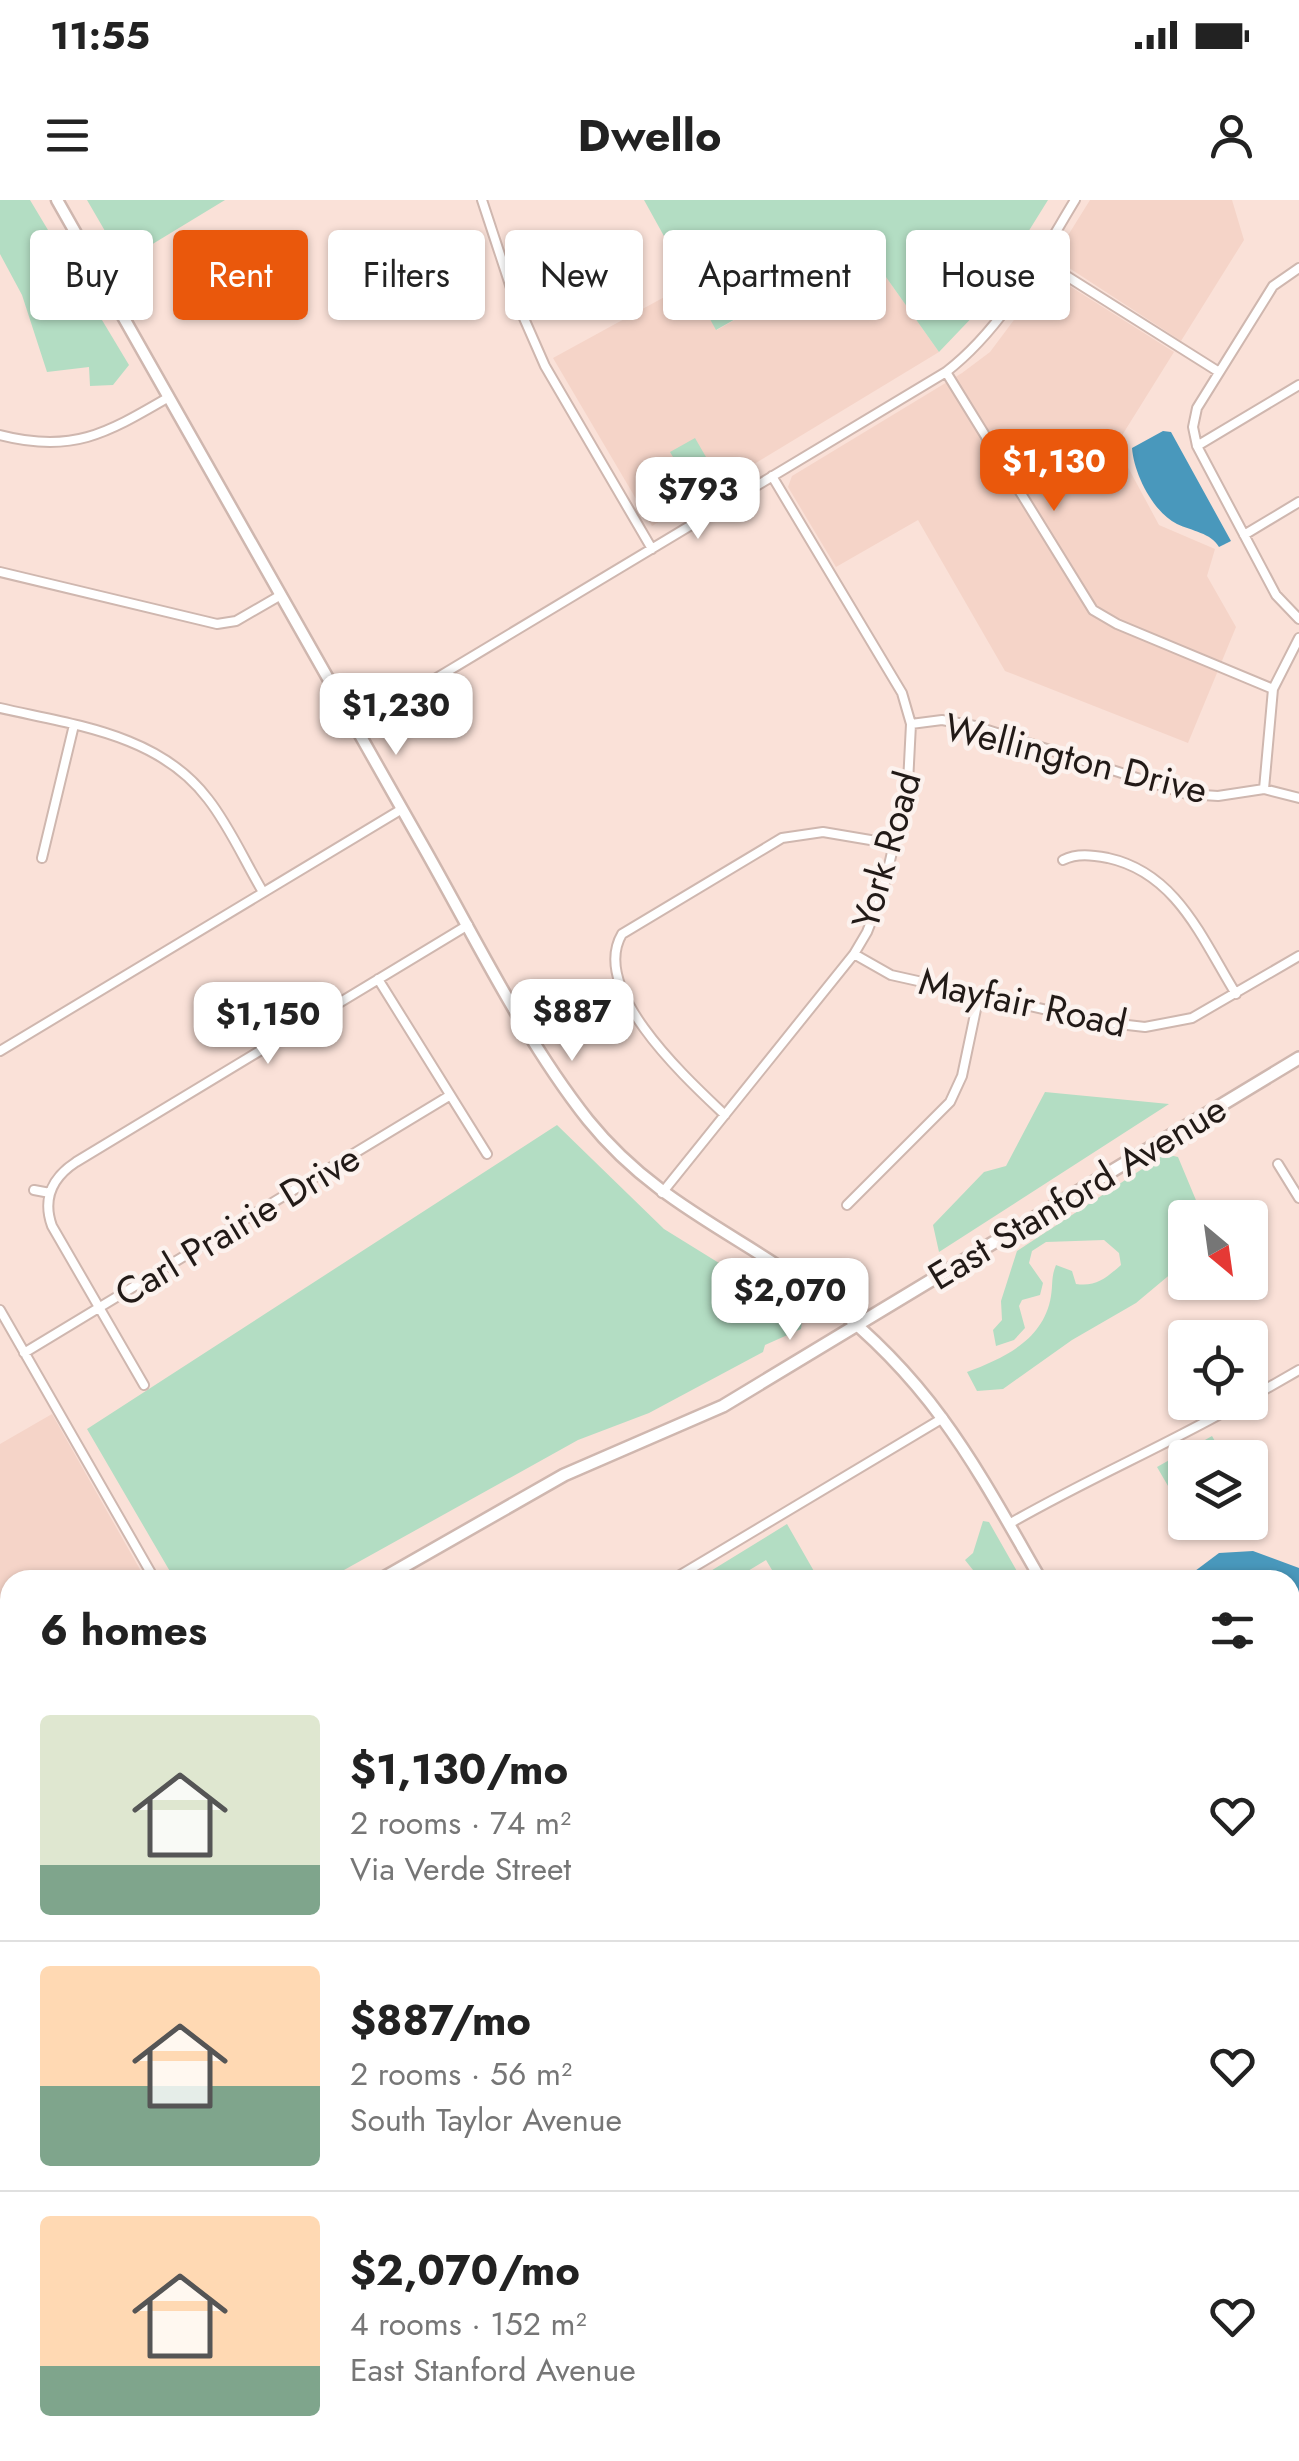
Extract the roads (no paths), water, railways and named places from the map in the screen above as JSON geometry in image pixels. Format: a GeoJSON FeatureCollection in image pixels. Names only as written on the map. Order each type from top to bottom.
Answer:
{"type":"FeatureCollection","features":[{"type":"Feature","properties":{"kind":"main road","name":"East Stanford Avenue"},"geometry":{"type":"LineString","coordinates":[[398,1570],[564,1475],[724,1406],[1299,1058]]}},
{"type":"Feature","properties":{"kind":"street"},"geometry":{"type":"LineString","coordinates":[[56,200],[572,1100],[610,1144],[662,1193],[810,1288],[896,1358],[945,1416],[1035,1570]]}},
{"type":"Feature","properties":{"kind":"street"},"geometry":{"type":"LineString","coordinates":[[482,200],[515,298],[545,366],[652,548]]}},
{"type":"Feature","properties":{"kind":"street"},"geometry":{"type":"LineString","coordinates":[[1055,230],[1074,200]]}},
{"type":"Feature","properties":{"kind":"street"},"geometry":{"type":"LineString","coordinates":[[1299,268],[1273,286],[1194,414],[1197,446],[1276,595],[1299,619]]}},
{"type":"Feature","properties":{"kind":"street"},"geometry":{"type":"LineString","coordinates":[[1070,278],[1219,372]]}},
{"type":"Feature","properties":{"kind":"street"},"geometry":{"type":"LineString","coordinates":[[356,728],[946,372],[982,342],[997,320]]}},
{"type":"Feature","properties":{"kind":"street"},"geometry":{"type":"LineString","coordinates":[[946,372],[1093,610],[1117,624],[1273,689]]}},
{"type":"Feature","properties":{"kind":"street"},"geometry":{"type":"LineString","coordinates":[[1197,446],[1299,385]]}},
{"type":"Feature","properties":{"kind":"street"},"geometry":{"type":"LineString","coordinates":[[0,435],[32,443],[82,440],[168,397]]}},
{"type":"Feature","properties":{"kind":"street","name":"York Road"},"geometry":{"type":"LineString","coordinates":[[662,1193],[854,954],[876,911],[911,768],[911,724],[896,680],[772,476]]}},
{"type":"Feature","properties":{"kind":"street"},"geometry":{"type":"LineString","coordinates":[[1244,535],[1299,502]]}},
{"type":"Feature","properties":{"kind":"street"},"geometry":{"type":"LineString","coordinates":[[0,572],[216,624],[236,621],[281,596]]}},
{"type":"Feature","properties":{"kind":"street"},"geometry":{"type":"LineString","coordinates":[[1264,789],[1273,689],[1299,638]]}},
{"type":"Feature","properties":{"kind":"street"},"geometry":{"type":"LineString","coordinates":[[0,708],[133,742],[179,768],[208,799],[263,892]]}},
{"type":"Feature","properties":{"kind":"street","name":"Wellington Drive"},"geometry":{"type":"LineString","coordinates":[[911,724],[942,720],[975,726],[1187,794],[1218,796],[1264,789],[1299,798]]}},
{"type":"Feature","properties":{"kind":"street"},"geometry":{"type":"LineString","coordinates":[[42,858],[74,725]]}},
{"type":"Feature","properties":{"kind":"street"},"geometry":{"type":"LineString","coordinates":[[1,1048],[402,809]]}},
{"type":"Feature","properties":{"kind":"street"},"geometry":{"type":"LineString","coordinates":[[725,1115],[665,1054],[620,988],[613,959],[626,929],[758,848],[794,834],[823,832],[894,844]]}},
{"type":"Feature","properties":{"kind":"street"},"geometry":{"type":"LineString","coordinates":[[1062,860],[1086,855],[1116,860],[1159,882],[1184,908],[1236,994]]}},
{"type":"Feature","properties":{"kind":"street"},"geometry":{"type":"LineString","coordinates":[[144,1385],[52,1226],[50,1193],[66,1169],[468,924]]}},
{"type":"Feature","properties":{"kind":"street","name":"Mayfair Road"},"geometry":{"type":"LineString","coordinates":[[854,954],[891,975],[1146,1027],[1192,1018],[1299,956]]}},
{"type":"Feature","properties":{"kind":"street"},"geometry":{"type":"LineString","coordinates":[[378,978],[487,1154]]}},
{"type":"Feature","properties":{"kind":"street"},"geometry":{"type":"LineString","coordinates":[[846,1205],[950,1102],[962,1076],[979,995]]}},
{"type":"Feature","properties":{"kind":"street","name":"Carl Prairie Drive"},"geometry":{"type":"LineString","coordinates":[[24,1353],[449,1096]]}},
{"type":"Feature","properties":{"kind":"street"},"geometry":{"type":"LineString","coordinates":[[1278,1164],[1299,1198]]}},
{"type":"Feature","properties":{"kind":"street"},"geometry":{"type":"LineString","coordinates":[[34,1190],[50,1193]]}},
{"type":"Feature","properties":{"kind":"street"},"geometry":{"type":"LineString","coordinates":[[0,1310],[149,1570]]}},
{"type":"Feature","properties":{"kind":"street"},"geometry":{"type":"LineString","coordinates":[[1268,1388],[1299,1370]]}},
{"type":"Feature","properties":{"kind":"street"},"geometry":{"type":"LineString","coordinates":[[689,1570],[945,1416]]}},
{"type":"Feature","properties":{"kind":"street"},"geometry":{"type":"LineString","coordinates":[[1009,1524],[1079,1484],[1146,1457],[1211,1420]]}},
{"type":"Feature","properties":{"kind":"water"},"geometry":{"type":"Polygon","coordinates":[[[1163,431],[1171,432],[1231,541],[1219,547],[1206,535],[1177,524],[1160,511],[1146,491],[1132,448],[1163,431]]]}},
{"type":"Feature","properties":{"kind":"water"},"geometry":{"type":"Polygon","coordinates":[[[1253,1551],[1299,1570],[1196,1570],[1219,1553],[1253,1551]]]}}]}
